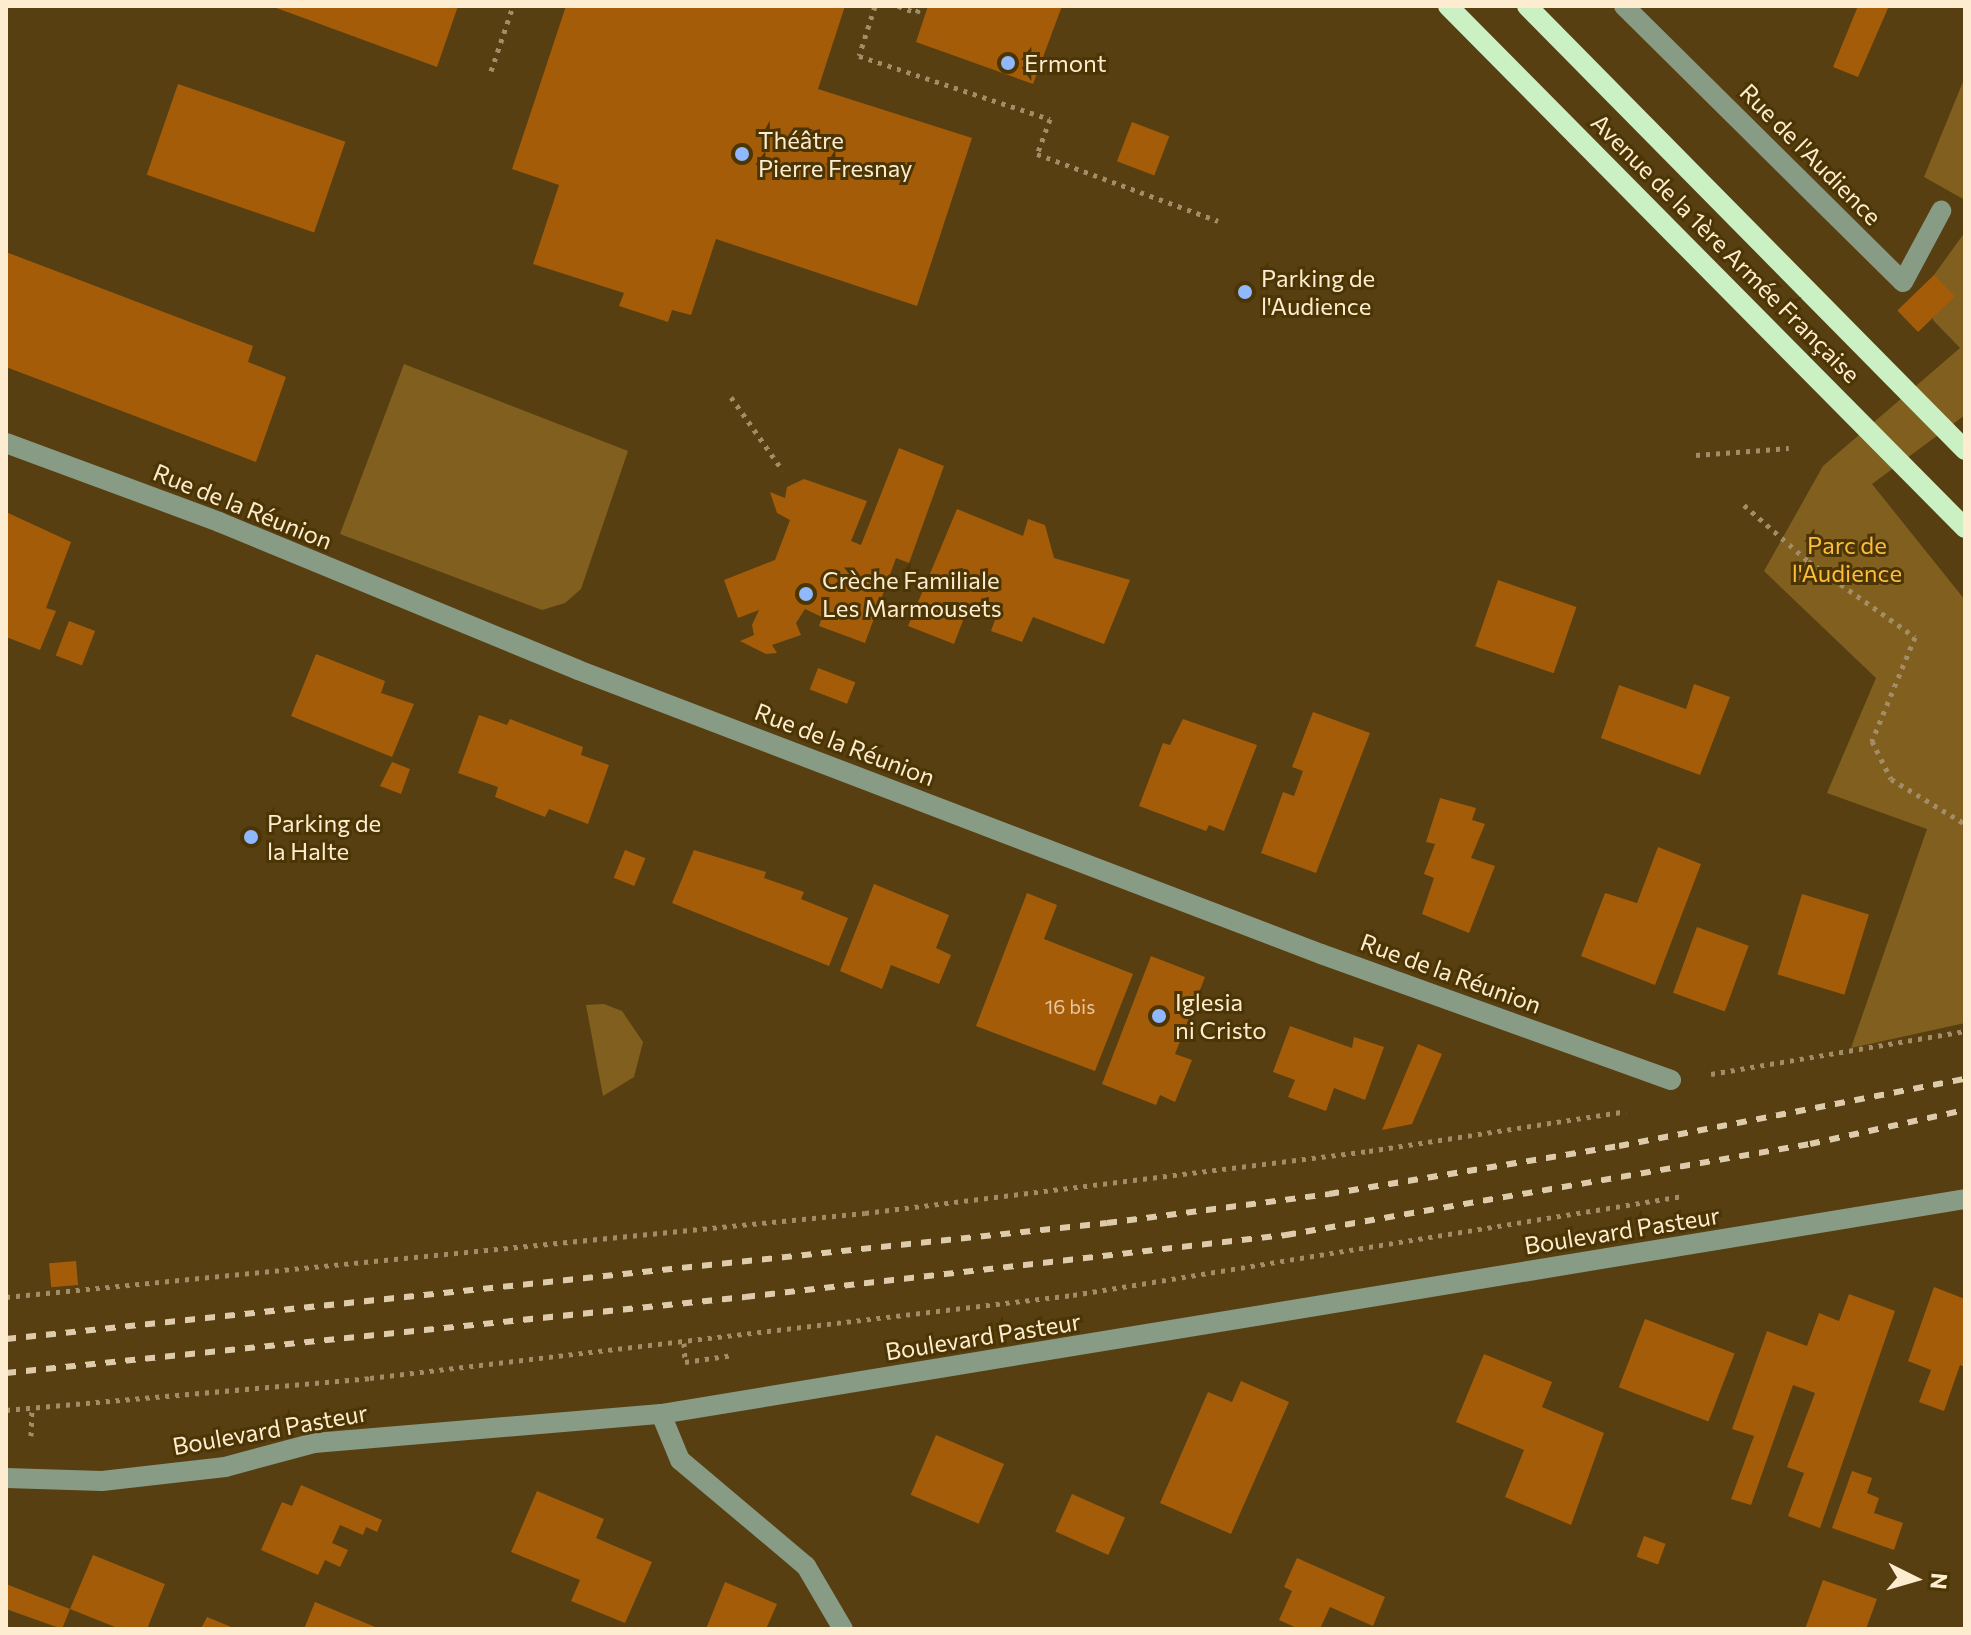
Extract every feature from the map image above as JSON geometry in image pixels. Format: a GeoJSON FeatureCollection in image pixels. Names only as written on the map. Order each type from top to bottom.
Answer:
{"type":"FeatureCollection","features":[{"type":"Feature","properties":{"kind":"main road","name":"Avenue de la 1ère Armée Française"},"geometry":{"type":"LineString","coordinates":[[1448,6],[1965,528]]}},
{"type":"Feature","properties":{"kind":"main road","name":"Avenue de la 1ère Armée Française"},"geometry":{"type":"LineString","coordinates":[[1527,6],[1965,450]]}},
{"type":"Feature","properties":{"kind":"street","name":"Rue de l'Audience"},"geometry":{"type":"LineString","coordinates":[[1624,6],[1903,282],[1941,211]]}},
{"type":"Feature","properties":{"kind":"street","name":"Rue de la Réunion"},"geometry":{"type":"LineString","coordinates":[[6,443],[219,522],[607,681],[1321,954],[1671,1080]]}},
{"type":"Feature","properties":{"kind":"street","name":"Boulevard Pasteur"},"geometry":{"type":"LineString","coordinates":[[6,1478],[102,1481],[225,1467],[314,1443],[661,1414],[1965,1199]]}},
{"type":"Feature","properties":{"kind":"street"},"geometry":{"type":"LineString","coordinates":[[661,1414],[680,1460],[806,1566],[843,1629]]}},
{"type":"Feature","properties":{"kind":"path"},"geometry":{"type":"LineString","coordinates":[[491,71],[513,6]]}},
{"type":"Feature","properties":{"kind":"path"},"geometry":{"type":"LineString","coordinates":[[875,6],[859,56],[1050,119],[1037,154],[1218,221]]}},
{"type":"Feature","properties":{"kind":"path"},"geometry":{"type":"LineString","coordinates":[[898,6],[917,13],[920,6]]}},
{"type":"Feature","properties":{"kind":"path"},"geometry":{"type":"LineString","coordinates":[[731,397],[783,471]]}},
{"type":"Feature","properties":{"kind":"path"},"geometry":{"type":"LineString","coordinates":[[1696,455],[1789,448]]}},
{"type":"Feature","properties":{"kind":"path"},"geometry":{"type":"LineString","coordinates":[[1744,505],[1808,561],[1915,637],[1872,741],[1891,779],[1965,824]]}},
{"type":"Feature","properties":{"kind":"path"},"geometry":{"type":"LineString","coordinates":[[1671,1080],[1965,1031]]}},
{"type":"Feature","properties":{"kind":"path"},"geometry":{"type":"LineString","coordinates":[[6,1297],[865,1213],[1369,1151],[1637,1109]]}},
{"type":"Feature","properties":{"kind":"path"},"geometry":{"type":"LineString","coordinates":[[6,1410],[684,1343],[1073,1295],[1683,1196]]}},
{"type":"Feature","properties":{"kind":"path"},"geometry":{"type":"LineString","coordinates":[[684,1343],[685,1362],[744,1354]]}},
{"type":"Feature","properties":{"kind":"path"},"geometry":{"type":"LineString","coordinates":[[32,1407],[35,1435]]}},
{"type":"Feature","properties":{"kind":"green space"},"geometry":{"type":"Polygon","coordinates":[[[1965,77],[1965,200],[1924,177],[1965,77]]]}},
{"type":"Feature","properties":{"kind":"green space","name":"Parc de l'Audience"},"geometry":{"type":"Polygon","coordinates":[[[1965,232],[1965,415],[1872,484],[1965,600],[1965,1023],[1851,1048],[1927,829],[1827,793],[1876,678],[1764,571],[1823,466],[1960,348],[1933,320],[1934,275],[1965,232]]]}},
{"type":"Feature","properties":{"kind":"green space"},"geometry":{"type":"Polygon","coordinates":[[[404,364],[628,451],[581,589],[565,603],[542,610],[340,534],[404,364]]]}},
{"type":"Feature","properties":{"kind":"green space"},"geometry":{"type":"Polygon","coordinates":[[[604,1004],[622,1011],[643,1042],[634,1077],[603,1096],[586,1005],[604,1004]]]}},
{"type":"Feature","properties":{"kind":"building"},"geometry":{"type":"Polygon","coordinates":[[[271,6],[458,6],[437,67],[271,6]]]}},
{"type":"Feature","properties":{"kind":"building","name":"Théâtre Pierre Fresnay"},"geometry":{"type":"Polygon","coordinates":[[[566,6],[845,6],[818,89],[972,138],[917,306],[716,239],[691,315],[672,310],[668,322],[619,306],[624,293],[533,264],[559,185],[512,169],[566,6]]]}},
{"type":"Feature","properties":{"kind":"building","name":"Ermont"},"geometry":{"type":"Polygon","coordinates":[[[928,6],[1062,6],[1033,84],[916,42],[928,6]]]}},
{"type":"Feature","properties":{"kind":"building"},"geometry":{"type":"Polygon","coordinates":[[[1858,6],[1889,6],[1858,77],[1833,67],[1858,6]]]}},
{"type":"Feature","properties":{"kind":"building"},"geometry":{"type":"Polygon","coordinates":[[[178,84],[345,142],[314,232],[147,175],[178,84]]]}},
{"type":"Feature","properties":{"kind":"building"},"geometry":{"type":"Polygon","coordinates":[[[1132,122],[1169,136],[1154,176],[1117,161],[1132,122]]]}},
{"type":"Feature","properties":{"kind":"building"},"geometry":{"type":"Polygon","coordinates":[[[6,252],[253,346],[248,362],[286,377],[256,462],[6,367],[6,252]]]}},
{"type":"Feature","properties":{"kind":"building"},"geometry":{"type":"Polygon","coordinates":[[[1934,275],[1955,297],[1918,332],[1897,310],[1934,275]]]}},
{"type":"Feature","properties":{"kind":"building","name":"Crèche Familiale Les Marmousets"},"geometry":{"type":"Polygon","coordinates":[[[899,448],[944,466],[909,563],[896,558],[865,643],[819,626],[822,617],[805,609],[796,623],[801,635],[772,645],[777,653],[766,654],[740,641],[754,635],[752,625],[759,610],[738,618],[724,580],[775,560],[790,520],[777,513],[770,492],[785,498],[787,487],[804,479],[867,501],[851,541],[861,545],[899,448]]]}},
{"type":"Feature","properties":{"kind":"building"},"geometry":{"type":"Polygon","coordinates":[[[957,509],[1023,536],[1028,519],[1045,525],[1054,558],[1130,580],[1104,644],[1033,617],[1022,642],[991,631],[995,620],[967,610],[954,644],[908,626],[957,509]]]}},
{"type":"Feature","properties":{"kind":"building"},"geometry":{"type":"Polygon","coordinates":[[[6,512],[71,542],[46,608],[56,611],[40,650],[6,637],[6,512]]]}},
{"type":"Feature","properties":{"kind":"building"},"geometry":{"type":"Polygon","coordinates":[[[1498,580],[1576,607],[1554,673],[1475,646],[1498,580]]]}},
{"type":"Feature","properties":{"kind":"building"},"geometry":{"type":"Polygon","coordinates":[[[69,621],[95,631],[82,666],[56,656],[69,621]]]}},
{"type":"Feature","properties":{"kind":"building"},"geometry":{"type":"Polygon","coordinates":[[[316,654],[385,681],[381,693],[414,704],[392,757],[291,716],[316,654]]]}},
{"type":"Feature","properties":{"kind":"building"},"geometry":{"type":"Polygon","coordinates":[[[818,668],[855,682],[847,704],[810,689],[818,668]]]}},
{"type":"Feature","properties":{"kind":"building"},"geometry":{"type":"Polygon","coordinates":[[[1694,684],[1730,697],[1700,775],[1601,738],[1619,685],[1686,709],[1694,684]]]}},
{"type":"Feature","properties":{"kind":"building"},"geometry":{"type":"Polygon","coordinates":[[[1313,712],[1370,733],[1316,873],[1261,853],[1283,792],[1294,796],[1303,771],[1292,767],[1313,712]]]}},
{"type":"Feature","properties":{"kind":"building"},"geometry":{"type":"Polygon","coordinates":[[[479,715],[507,725],[510,719],[583,747],[581,755],[609,765],[588,824],[549,809],[545,817],[495,797],[498,787],[458,773],[479,715]]]}},
{"type":"Feature","properties":{"kind":"building"},"geometry":{"type":"Polygon","coordinates":[[[1183,719],[1257,745],[1224,831],[1209,825],[1206,831],[1139,806],[1163,743],[1170,745],[1183,719]]]}},
{"type":"Feature","properties":{"kind":"building"},"geometry":{"type":"Polygon","coordinates":[[[392,762],[410,769],[401,794],[380,786],[392,762]]]}},
{"type":"Feature","properties":{"kind":"building"},"geometry":{"type":"Polygon","coordinates":[[[1440,798],[1476,808],[1472,820],[1485,824],[1471,858],[1495,866],[1469,933],[1422,914],[1434,878],[1424,874],[1435,844],[1426,842],[1440,798]]]}},
{"type":"Feature","properties":{"kind":"building"},"geometry":{"type":"Polygon","coordinates":[[[1658,847],[1701,864],[1655,985],[1581,956],[1605,893],[1637,903],[1658,847]]]}},
{"type":"Feature","properties":{"kind":"building"},"geometry":{"type":"Polygon","coordinates":[[[625,850],[645,858],[634,886],[614,878],[625,850]]]}},
{"type":"Feature","properties":{"kind":"building"},"geometry":{"type":"Polygon","coordinates":[[[694,850],[766,872],[764,878],[804,892],[801,899],[848,918],[829,966],[672,903],[694,850]]]}},
{"type":"Feature","properties":{"kind":"building"},"geometry":{"type":"Polygon","coordinates":[[[874,884],[949,915],[936,948],[951,955],[939,984],[891,965],[882,989],[840,971],[874,884]]]}},
{"type":"Feature","properties":{"kind":"building"},"geometry":{"type":"Polygon","coordinates":[[[1027,893],[1057,905],[1044,939],[1133,974],[1095,1071],[976,1026],[1027,893]]]}},
{"type":"Feature","properties":{"kind":"building"},"geometry":{"type":"Polygon","coordinates":[[[1802,894],[1869,914],[1844,995],[1777,974],[1802,894]]]}},
{"type":"Feature","properties":{"kind":"building"},"geometry":{"type":"Polygon","coordinates":[[[1697,927],[1749,946],[1725,1012],[1673,993],[1697,927]]]}},
{"type":"Feature","properties":{"kind":"building","name":"Iglesia ni Cristo"},"geometry":{"type":"Polygon","coordinates":[[[1151,956],[1205,977],[1175,1054],[1192,1060],[1175,1102],[1160,1095],[1156,1105],[1102,1084],[1151,956]]]}},
{"type":"Feature","properties":{"kind":"building"},"geometry":{"type":"Polygon","coordinates":[[[1290,1026],[1352,1048],[1354,1037],[1384,1047],[1365,1100],[1334,1088],[1326,1111],[1288,1097],[1295,1080],[1273,1072],[1290,1026]]]}},
{"type":"Feature","properties":{"kind":"building"},"geometry":{"type":"Polygon","coordinates":[[[1418,1044],[1442,1054],[1412,1124],[1382,1130],[1418,1044]]]}},
{"type":"Feature","properties":{"kind":"building"},"geometry":{"type":"Polygon","coordinates":[[[76,1261],[78,1285],[51,1287],[49,1263],[76,1261]]]}},
{"type":"Feature","properties":{"kind":"building"},"geometry":{"type":"Polygon","coordinates":[[[1934,1287],[1965,1299],[1965,1367],[1960,1365],[1944,1411],[1919,1402],[1931,1370],[1908,1361],[1934,1287]]]}},
{"type":"Feature","properties":{"kind":"building"},"geometry":{"type":"Polygon","coordinates":[[[1849,1294],[1895,1311],[1820,1528],[1788,1516],[1804,1473],[1787,1467],[1815,1393],[1793,1385],[1751,1505],[1731,1499],[1754,1436],[1732,1429],[1767,1331],[1807,1346],[1819,1313],[1839,1321],[1849,1294]]]}},
{"type":"Feature","properties":{"kind":"building"},"geometry":{"type":"Polygon","coordinates":[[[1645,1319],[1735,1353],[1708,1422],[1619,1387],[1645,1319]]]}},
{"type":"Feature","properties":{"kind":"building"},"geometry":{"type":"Polygon","coordinates":[[[1484,1354],[1552,1382],[1542,1407],[1604,1433],[1571,1525],[1505,1497],[1524,1450],[1456,1422],[1484,1354]]]}},
{"type":"Feature","properties":{"kind":"building"},"geometry":{"type":"Polygon","coordinates":[[[1241,1381],[1289,1402],[1231,1534],[1160,1503],[1208,1392],[1232,1402],[1241,1381]]]}},
{"type":"Feature","properties":{"kind":"building"},"geometry":{"type":"Polygon","coordinates":[[[936,1435],[1004,1464],[979,1524],[911,1495],[936,1435]]]}},
{"type":"Feature","properties":{"kind":"building"},"geometry":{"type":"Polygon","coordinates":[[[1852,1471],[1872,1478],[1867,1493],[1879,1498],[1874,1513],[1903,1523],[1894,1550],[1832,1528],[1852,1471]]]}},
{"type":"Feature","properties":{"kind":"building"},"geometry":{"type":"Polygon","coordinates":[[[301,1485],[382,1520],[377,1532],[366,1527],[363,1535],[340,1525],[332,1543],[348,1550],[340,1567],[325,1560],[318,1575],[261,1550],[282,1502],[292,1506],[301,1485]]]}},
{"type":"Feature","properties":{"kind":"building"},"geometry":{"type":"Polygon","coordinates":[[[537,1491],[604,1519],[596,1538],[652,1562],[625,1623],[571,1601],[580,1580],[511,1552],[537,1491]]]}},
{"type":"Feature","properties":{"kind":"building"},"geometry":{"type":"Polygon","coordinates":[[[1072,1494],[1125,1518],[1108,1555],[1055,1531],[1072,1494]]]}},
{"type":"Feature","properties":{"kind":"building"},"geometry":{"type":"Polygon","coordinates":[[[1644,1536],[1666,1544],[1658,1565],[1636,1557],[1644,1536]]]}},
{"type":"Feature","properties":{"kind":"building"},"geometry":{"type":"Polygon","coordinates":[[[93,1555],[165,1584],[147,1629],[120,1629],[70,1609],[93,1555]]]}},
{"type":"Feature","properties":{"kind":"building"},"geometry":{"type":"Polygon","coordinates":[[[1297,1558],[1385,1597],[1373,1626],[1330,1607],[1320,1629],[1299,1629],[1279,1620],[1292,1591],[1284,1587],[1297,1558]]]}},
{"type":"Feature","properties":{"kind":"building"},"geometry":{"type":"Polygon","coordinates":[[[1823,1580],[1877,1599],[1866,1629],[1805,1629],[1823,1580]]]}},
{"type":"Feature","properties":{"kind":"building"},"geometry":{"type":"Polygon","coordinates":[[[725,1582],[777,1604],[766,1629],[706,1629],[725,1582]]]}},
{"type":"Feature","properties":{"kind":"building"},"geometry":{"type":"Polygon","coordinates":[[[6,1584],[70,1609],[62,1629],[6,1609],[6,1584]]]}},
{"type":"Feature","properties":{"kind":"building"},"geometry":{"type":"Polygon","coordinates":[[[315,1602],[380,1629],[304,1629],[315,1602]]]}},
{"type":"Feature","properties":{"kind":"building"},"geometry":{"type":"Polygon","coordinates":[[[207,1617],[236,1629],[201,1629],[207,1617]]]}},
{"type":"Feature","properties":{"kind":"railway"},"geometry":{"type":"LineString","coordinates":[[6,1339],[1107,1223],[1329,1194],[1619,1146],[1965,1079]]}},
{"type":"Feature","properties":{"kind":"railway"},"geometry":{"type":"LineString","coordinates":[[6,1373],[745,1297],[1286,1235],[1810,1144],[1965,1110]]}},
{"type":"Feature","properties":{"kind":"place","name":"Ermont"},"geometry":{"type":"Point","coordinates":[1008,63]}},
{"type":"Feature","properties":{"kind":"place","name":"Théâtre Pierre Fresnay"},"geometry":{"type":"Point","coordinates":[742,154]}},
{"type":"Feature","properties":{"kind":"place","name":"Parking de l'Audience"},"geometry":{"type":"Point","coordinates":[1245,292]}},
{"type":"Feature","properties":{"kind":"place","name":"Crèche Familiale Les Marmousets"},"geometry":{"type":"Point","coordinates":[806,594]}},
{"type":"Feature","properties":{"kind":"place","name":"Parking de la Halte"},"geometry":{"type":"Point","coordinates":[251,837]}},
{"type":"Feature","properties":{"kind":"place","name":"Iglesia ni Cristo"},"geometry":{"type":"Point","coordinates":[1159,1016]}}]}
